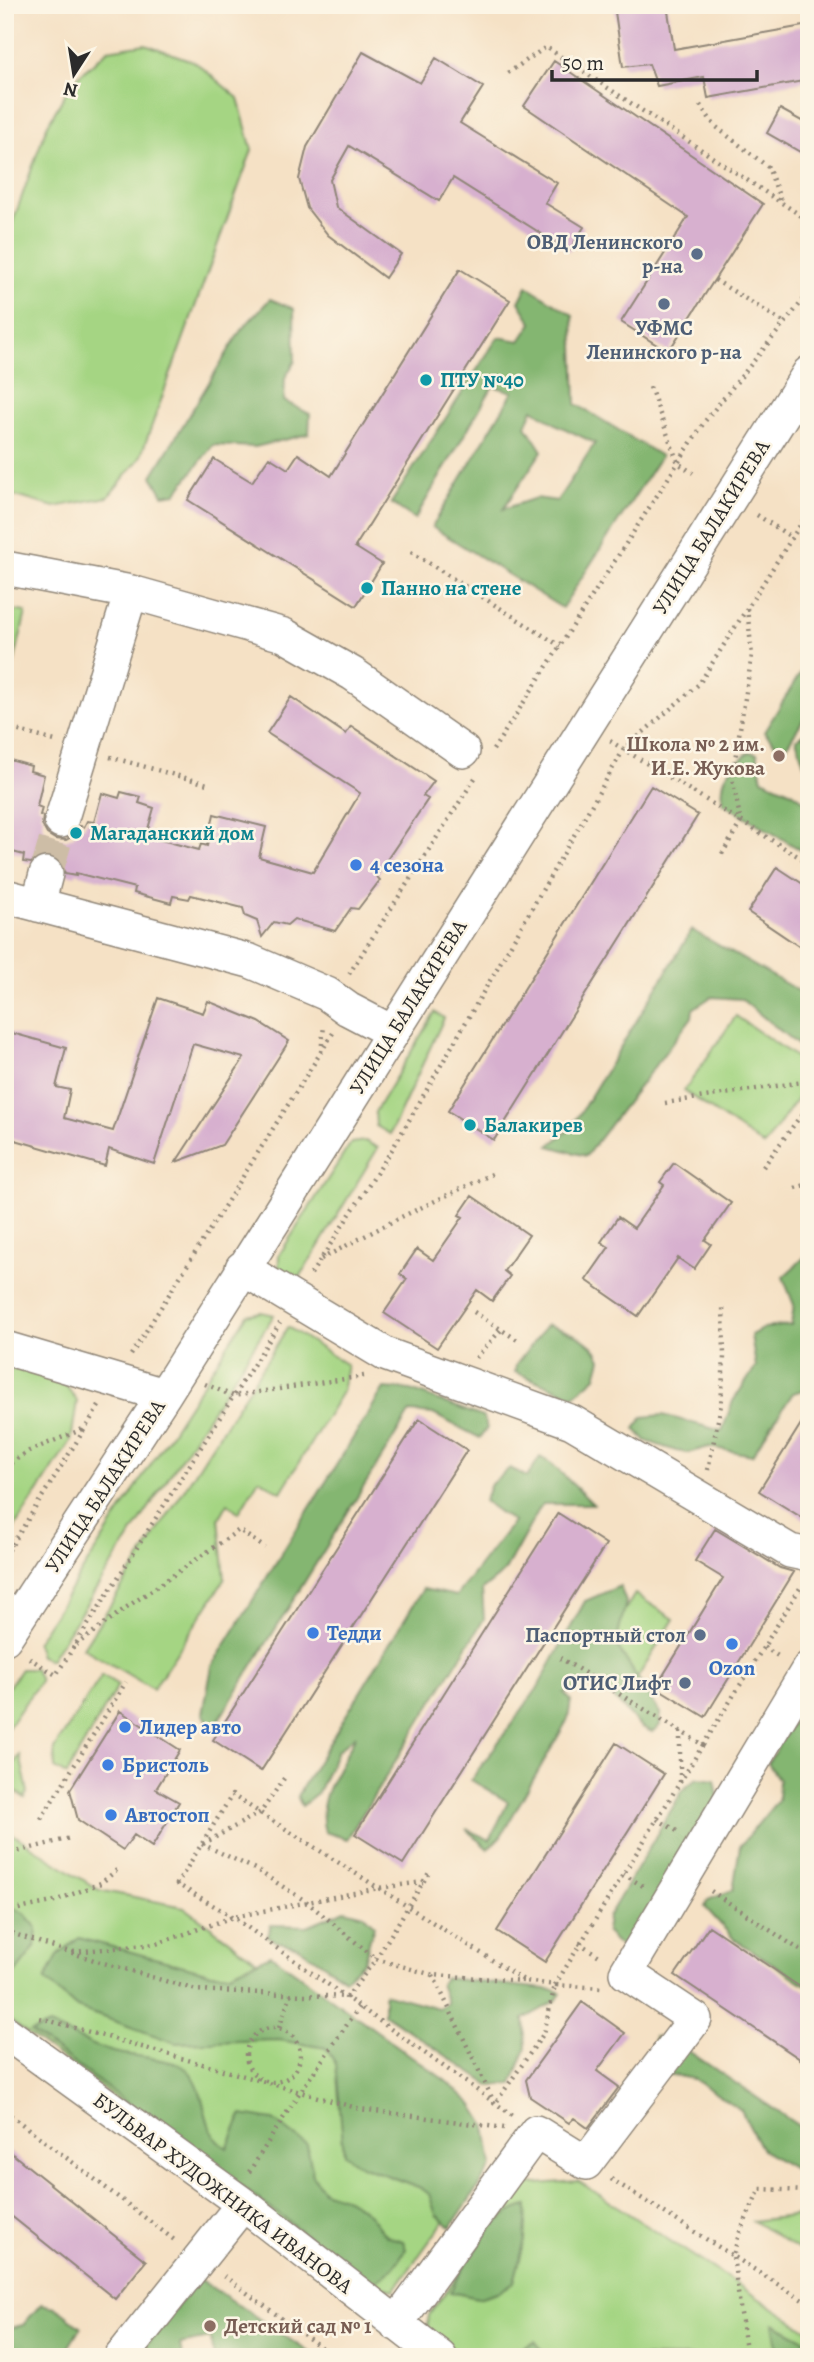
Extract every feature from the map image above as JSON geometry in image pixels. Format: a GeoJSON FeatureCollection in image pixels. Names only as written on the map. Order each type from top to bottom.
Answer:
{"type":"FeatureCollection","features":[{"type":"Feature","properties":{"kind":"street","name":"УЛИЦА БАЛАКИРЕВА"},"geometry":{"type":"LineString","coordinates":[[17,1648],[164,1395],[242,1268],[809,373]]}},
{"type":"Feature","properties":{"kind":"street"},"geometry":{"type":"LineString","coordinates":[[5,568],[131,592],[284,635],[353,674],[476,761]]}},
{"type":"Feature","properties":{"kind":"street"},"geometry":{"type":"LineString","coordinates":[[61,821],[131,592]]}},
{"type":"Feature","properties":{"kind":"street"},"geometry":{"type":"LineString","coordinates":[[5,896],[41,890],[250,961],[327,994],[348,1009],[392,1032]]}},
{"type":"Feature","properties":{"kind":"street"},"geometry":{"type":"LineString","coordinates":[[242,1268],[385,1354],[572,1422],[790,1551],[806,1569]]}},
{"type":"Feature","properties":{"kind":"street"},"geometry":{"type":"LineString","coordinates":[[5,1348],[164,1395]]}},
{"type":"Feature","properties":{"kind":"street"},"geometry":{"type":"LineString","coordinates":[[396,2324],[536,2132],[586,2163],[695,2019],[626,1973],[809,1668]]}},
{"type":"Feature","properties":{"kind":"street","name":"БУЛЬВАР ХУДОЖНИКА ИВАНОВА"},"geometry":{"type":"LineString","coordinates":[[18,2024],[238,2201],[440,2357]]}},
{"type":"Feature","properties":{"kind":"street"},"geometry":{"type":"LineString","coordinates":[[121,2357],[198,2258],[238,2201]]}},
{"type":"Feature","properties":{"kind":"path"},"geometry":{"type":"LineString","coordinates":[[508,73],[546,47],[809,221]]}},
{"type":"Feature","properties":{"kind":"path"},"geometry":{"type":"LineString","coordinates":[[700,105],[715,126],[768,167],[781,202]]}},
{"type":"Feature","properties":{"kind":"path"},"geometry":{"type":"LineString","coordinates":[[715,280],[785,323]]}},
{"type":"Feature","properties":{"kind":"path"},"geometry":{"type":"LineString","coordinates":[[5,1556],[348,1009],[346,978],[476,761],[560,646],[705,421],[809,293]]}},
{"type":"Feature","properties":{"kind":"path"},"geometry":{"type":"LineString","coordinates":[[650,387],[678,463],[693,473]]}},
{"type":"Feature","properties":{"kind":"path"},"geometry":{"type":"LineString","coordinates":[[17,1648],[56,1675],[393,1148],[624,749],[699,684],[809,511]]}},
{"type":"Feature","properties":{"kind":"path"},"geometry":{"type":"LineString","coordinates":[[757,515],[792,537]]}},
{"type":"Feature","properties":{"kind":"path"},"geometry":{"type":"LineString","coordinates":[[411,552],[560,646]]}},
{"type":"Feature","properties":{"kind":"path"},"geometry":{"type":"LineString","coordinates":[[722,855],[741,822],[732,778],[752,655],[747,608]]}},
{"type":"Feature","properties":{"kind":"path"},"geometry":{"type":"LineString","coordinates":[[586,726],[809,863]]}},
{"type":"Feature","properties":{"kind":"path"},"geometry":{"type":"LineString","coordinates":[[665,1103],[809,1081]]}},
{"type":"Feature","properties":{"kind":"path"},"geometry":{"type":"LineString","coordinates":[[763,1167],[799,1118],[809,1110]]}},
{"type":"Feature","properties":{"kind":"path"},"geometry":{"type":"LineString","coordinates":[[321,1259],[492,1174]]}},
{"type":"Feature","properties":{"kind":"path"},"geometry":{"type":"LineString","coordinates":[[794,1188],[809,1184]]}},
{"type":"Feature","properties":{"kind":"path"},"geometry":{"type":"LineString","coordinates":[[701,1500],[721,1405],[723,1304]]}},
{"type":"Feature","properties":{"kind":"path"},"geometry":{"type":"LineString","coordinates":[[474,1312],[520,1341]]}},
{"type":"Feature","properties":{"kind":"path"},"geometry":{"type":"LineString","coordinates":[[233,1396],[372,1375]]}},
{"type":"Feature","properties":{"kind":"path"},"geometry":{"type":"LineString","coordinates":[[5,1467],[29,1451],[84,1429]]}},
{"type":"Feature","properties":{"kind":"path"},"geometry":{"type":"LineString","coordinates":[[5,1525],[11,1547]]}},
{"type":"Feature","properties":{"kind":"path"},"geometry":{"type":"LineString","coordinates":[[73,1648],[127,1607],[239,1531],[265,1548]]}},
{"type":"Feature","properties":{"kind":"path"},"geometry":{"type":"LineString","coordinates":[[495,2104],[544,2033],[555,1986],[703,1745],[806,1569]]}},
{"type":"Feature","properties":{"kind":"path"},"geometry":{"type":"LineString","coordinates":[[560,1658],[703,1745]]}},
{"type":"Feature","properties":{"kind":"path"},"geometry":{"type":"LineString","coordinates":[[41,1819],[126,1682]]}},
{"type":"Feature","properties":{"kind":"path"},"geometry":{"type":"LineString","coordinates":[[680,1730],[680,1782]]}},
{"type":"Feature","properties":{"kind":"path"},"geometry":{"type":"LineString","coordinates":[[202,1844],[261,1812],[285,1777]]}},
{"type":"Feature","properties":{"kind":"path"},"geometry":{"type":"LineString","coordinates":[[524,1981],[232,1795],[177,1884],[233,1917],[536,2132]]}},
{"type":"Feature","properties":{"kind":"path"},"geometry":{"type":"LineString","coordinates":[[5,1855],[70,1838]]}},
{"type":"Feature","properties":{"kind":"path"},"geometry":{"type":"LineString","coordinates":[[202,1844],[255,1869],[307,1902],[376,1959],[433,1975],[589,1988]]}},
{"type":"Feature","properties":{"kind":"path"},"geometry":{"type":"LineString","coordinates":[[5,1912],[52,1902],[89,1888],[101,1883],[118,1869]]}},
{"type":"Feature","properties":{"kind":"path"},"geometry":{"type":"LineString","coordinates":[[347,1997],[376,1959],[430,1871]]}},
{"type":"Feature","properties":{"kind":"path"},"geometry":{"type":"LineString","coordinates":[[685,1874],[809,1956]]}},
{"type":"Feature","properties":{"kind":"path"},"geometry":{"type":"LineString","coordinates":[[69,1952],[156,1944],[233,1917],[423,1882]]}},
{"type":"Feature","properties":{"kind":"path"},"geometry":{"type":"LineString","coordinates":[[5,1931],[196,1990],[347,1997]]}},
{"type":"Feature","properties":{"kind":"path"},"geometry":{"type":"LineString","coordinates":[[433,1975],[495,2104]]}},
{"type":"Feature","properties":{"kind":"path"},"geometry":{"type":"LineString","coordinates":[[279,2028],[291,1994]]}},
{"type":"Feature","properties":{"kind":"path"},"geometry":{"type":"LineString","coordinates":[[238,2201],[300,2092],[360,2006]]}},
{"type":"Feature","properties":{"kind":"path"},"geometry":{"type":"LineString","coordinates":[[18,2024],[263,2082],[360,2109],[536,2132]]}},
{"type":"Feature","properties":{"kind":"path"},"geometry":{"type":"LineString","coordinates":[[279,2028],[289,2032],[297,2041],[301,2051],[300,2062],[295,2072],[286,2080],[263,2082],[248,2064],[247,2045],[260,2031],[279,2028]]}},
{"type":"Feature","properties":{"kind":"path"},"geometry":{"type":"LineString","coordinates":[[5,2111],[198,2258],[334,2357]]}},
{"type":"Feature","properties":{"kind":"path"},"geometry":{"type":"LineString","coordinates":[[586,2163],[809,2304]]}},
{"type":"Feature","properties":{"kind":"path"},"geometry":{"type":"LineString","coordinates":[[747,2357],[733,2256],[738,2234],[760,2189],[809,2191]]}},
{"type":"Feature","properties":{"kind":"green space"},"geometry":{"type":"Polygon","coordinates":[[[145,44],[195,62],[238,98],[252,150],[140,458],[108,497],[54,507],[5,493],[5,244],[47,126],[72,82],[108,50],[145,44]]]}},
{"type":"Feature","properties":{"kind":"green space"},"geometry":{"type":"Polygon","coordinates":[[[527,286],[573,315],[576,404],[661,456],[562,608],[432,527],[513,392],[493,386],[415,519],[391,503],[498,337],[520,341],[532,323],[519,302],[527,286]],[[533,409],[526,426],[542,451],[503,509],[536,498],[557,501],[595,443],[557,425],[533,409]]]}},
{"type":"Feature","properties":{"kind":"green space"},"geometry":{"type":"Polygon","coordinates":[[[270,299],[294,309],[295,361],[285,378],[284,401],[310,414],[309,434],[255,447],[213,445],[176,493],[163,495],[152,476],[241,330],[270,299]]]}},
{"type":"Feature","properties":{"kind":"green space"},"geometry":{"type":"Polygon","coordinates":[[[5,609],[26,612],[7,693],[5,693],[5,609]]]}},
{"type":"Feature","properties":{"kind":"green space"},"geometry":{"type":"Polygon","coordinates":[[[809,659],[809,710],[783,752],[764,732],[809,659]]]}},
{"type":"Feature","properties":{"kind":"green space"},"geometry":{"type":"Polygon","coordinates":[[[809,731],[809,767],[804,764],[796,739],[809,731]]]}},
{"type":"Feature","properties":{"kind":"green space"},"geometry":{"type":"Polygon","coordinates":[[[749,752],[757,753],[762,779],[792,792],[809,804],[809,855],[723,803],[722,793],[727,773],[749,752]]]}},
{"type":"Feature","properties":{"kind":"green space"},"geometry":{"type":"Polygon","coordinates":[[[692,930],[809,997],[809,1049],[798,1045],[741,999],[711,997],[693,1009],[692,1017],[586,1156],[549,1146],[571,1128],[692,930]]]}},
{"type":"Feature","properties":{"kind":"green space"},"geometry":{"type":"Polygon","coordinates":[[[435,1012],[444,1018],[390,1134],[376,1126],[375,1112],[435,1012]]]}},
{"type":"Feature","properties":{"kind":"green space"},"geometry":{"type":"Polygon","coordinates":[[[736,1016],[809,1066],[809,1082],[764,1146],[684,1091],[736,1016]]]}},
{"type":"Feature","properties":{"kind":"green space"},"geometry":{"type":"Polygon","coordinates":[[[365,1141],[378,1148],[291,1292],[278,1284],[279,1255],[351,1143],[365,1141]]]}},
{"type":"Feature","properties":{"kind":"green space"},"geometry":{"type":"Polygon","coordinates":[[[809,1253],[809,1388],[793,1393],[752,1455],[709,1447],[688,1453],[646,1441],[635,1429],[643,1417],[663,1415],[722,1431],[733,1401],[756,1367],[751,1335],[764,1328],[791,1325],[794,1305],[783,1277],[809,1253]]]}},
{"type":"Feature","properties":{"kind":"green space"},"geometry":{"type":"Polygon","coordinates":[[[261,1312],[274,1315],[50,1660],[40,1656],[36,1643],[247,1315],[261,1312]]]}},
{"type":"Feature","properties":{"kind":"green space"},"geometry":{"type":"Polygon","coordinates":[[[547,1325],[585,1341],[601,1359],[596,1377],[574,1396],[515,1372],[516,1365],[547,1325]]]}},
{"type":"Feature","properties":{"kind":"green space"},"geometry":{"type":"Polygon","coordinates":[[[288,1327],[347,1365],[342,1392],[281,1492],[259,1479],[239,1513],[228,1503],[219,1519],[225,1579],[153,1689],[83,1648],[288,1327]]]}},
{"type":"Feature","properties":{"kind":"green space"},"geometry":{"type":"Polygon","coordinates":[[[26,1367],[62,1380],[77,1401],[71,1441],[5,1542],[5,1371],[26,1367]]]}},
{"type":"Feature","properties":{"kind":"green space"},"geometry":{"type":"Polygon","coordinates":[[[384,1388],[411,1390],[483,1417],[487,1428],[480,1438],[433,1414],[410,1412],[217,1723],[211,1725],[203,1714],[212,1666],[384,1388]]]}},
{"type":"Feature","properties":{"kind":"green space"},"geometry":{"type":"Polygon","coordinates":[[[540,1457],[552,1464],[593,1504],[542,1504],[504,1572],[482,1590],[484,1619],[347,1839],[325,1832],[323,1806],[326,1794],[356,1735],[337,1751],[317,1794],[302,1806],[297,1796],[423,1589],[456,1596],[513,1522],[484,1501],[491,1484],[510,1468],[527,1477],[540,1457]]]}},
{"type":"Feature","properties":{"kind":"green space"},"geometry":{"type":"Polygon","coordinates":[[[620,1586],[626,1602],[616,1644],[660,1713],[660,1725],[652,1732],[640,1726],[599,1683],[564,1693],[571,1700],[568,1719],[501,1836],[488,1849],[466,1829],[490,1840],[508,1802],[471,1780],[537,1689],[585,1601],[620,1586]]]}},
{"type":"Feature","properties":{"kind":"green space"},"geometry":{"type":"Polygon","coordinates":[[[635,1594],[674,1619],[633,1685],[593,1660],[635,1594]]]}},
{"type":"Feature","properties":{"kind":"green space"},"geometry":{"type":"Polygon","coordinates":[[[21,1669],[35,1669],[40,1681],[5,1732],[5,1692],[21,1669]]]}},
{"type":"Feature","properties":{"kind":"green space"},"geometry":{"type":"Polygon","coordinates":[[[102,1675],[118,1685],[66,1775],[55,1768],[54,1749],[102,1675]]]}},
{"type":"Feature","properties":{"kind":"green space"},"geometry":{"type":"Polygon","coordinates":[[[809,1708],[809,1987],[734,1939],[705,1907],[708,1900],[733,1890],[740,1846],[778,1800],[779,1780],[768,1763],[790,1726],[809,1708]]]}},
{"type":"Feature","properties":{"kind":"green space"},"geometry":{"type":"Polygon","coordinates":[[[20,1755],[28,1792],[25,1798],[5,1784],[5,1775],[20,1755]]]}},
{"type":"Feature","properties":{"kind":"green space"},"geometry":{"type":"Polygon","coordinates":[[[697,1778],[715,1780],[720,1806],[634,1941],[620,1946],[606,1932],[608,1917],[683,1790],[697,1778]]]}},
{"type":"Feature","properties":{"kind":"green space"},"geometry":{"type":"Polygon","coordinates":[[[5,1829],[99,1890],[184,1907],[449,2104],[478,2174],[394,2290],[365,2283],[5,2017],[5,1829]]]}},
{"type":"Feature","properties":{"kind":"green space"},"geometry":{"type":"Polygon","coordinates":[[[5,1904],[24,1913],[37,1928],[35,1947],[5,1986],[5,1904]]]}},
{"type":"Feature","properties":{"kind":"green space"},"geometry":{"type":"Polygon","coordinates":[[[345,1910],[364,1915],[374,1925],[364,1961],[345,1979],[298,1947],[275,1941],[268,1936],[271,1925],[307,1926],[345,1910]]]}},
{"type":"Feature","properties":{"kind":"green space"},"geometry":{"type":"Polygon","coordinates":[[[79,1938],[210,1973],[230,1973],[271,1955],[446,2081],[472,2104],[486,2126],[492,2166],[451,2227],[436,2215],[429,2194],[421,2188],[361,2166],[344,2154],[336,2064],[326,2048],[279,2040],[176,2043],[77,2008],[45,1980],[59,1954],[79,1938]]]}},
{"type":"Feature","properties":{"kind":"green space"},"geometry":{"type":"Polygon","coordinates":[[[444,1978],[561,1993],[556,2001],[524,2019],[526,2048],[512,2084],[491,2086],[384,2014],[384,1993],[438,2008],[447,2003],[440,1984],[444,1978]]]}},
{"type":"Feature","properties":{"kind":"green space"},"geometry":{"type":"Polygon","coordinates":[[[49,2025],[105,2049],[182,2066],[197,2084],[211,2130],[227,2148],[242,2115],[273,2120],[307,2145],[313,2175],[323,2191],[359,2206],[383,2232],[403,2241],[406,2249],[394,2267],[373,2284],[31,2032],[49,2025]]]}},
{"type":"Feature","properties":{"kind":"green space"},"geometry":{"type":"Polygon","coordinates":[[[654,2036],[675,2042],[809,2133],[809,2178],[762,2150],[741,2110],[694,2079],[666,2074],[653,2052],[654,2036]]]}},
{"type":"Feature","properties":{"kind":"green space"},"geometry":{"type":"Polygon","coordinates":[[[578,2181],[809,2331],[809,2357],[462,2357],[427,2330],[429,2315],[522,2185],[578,2181]]]}},
{"type":"Feature","properties":{"kind":"green space"},"geometry":{"type":"Polygon","coordinates":[[[527,2206],[525,2240],[514,2282],[501,2291],[478,2298],[450,2292],[491,2228],[514,2210],[527,2206]]]}},
{"type":"Feature","properties":{"kind":"green space"},"geometry":{"type":"Polygon","coordinates":[[[809,2214],[809,2256],[753,2221],[809,2214]]]}},
{"type":"Feature","properties":{"kind":"green space"},"geometry":{"type":"Polygon","coordinates":[[[199,2279],[316,2357],[214,2357],[210,2338],[180,2344],[182,2357],[136,2357],[199,2279]]]}},
{"type":"Feature","properties":{"kind":"green space"},"geometry":{"type":"Polygon","coordinates":[[[41,2304],[55,2307],[81,2327],[68,2348],[68,2357],[12,2357],[9,2328],[23,2325],[41,2304]]]}},
{"type":"Feature","properties":{"kind":"green space"},"geometry":{"type":"Polygon","coordinates":[[[773,2323],[809,2342],[809,2357],[779,2357],[773,2323]]]}},
{"type":"Feature","properties":{"kind":"green space"},"geometry":{"type":"Polygon","coordinates":[[[535,2341],[544,2357],[521,2357],[521,2348],[535,2341]]]}},
{"type":"Feature","properties":{"kind":"building"},"geometry":{"type":"Polygon","coordinates":[[[614,5],[667,5],[674,49],[809,25],[809,80],[708,98],[704,77],[657,86],[649,64],[623,67],[614,5]]]}},
{"type":"Feature","properties":{"kind":"building"},"geometry":{"type":"Polygon","coordinates":[[[363,52],[420,83],[436,58],[483,87],[460,123],[557,183],[545,203],[584,227],[569,251],[453,178],[439,201],[349,146],[330,180],[336,207],[401,254],[385,278],[328,235],[307,208],[299,179],[307,147],[363,52]]]}},
{"type":"Feature","properties":{"kind":"building"},"geometry":{"type":"Polygon","coordinates":[[[554,61],[763,204],[668,352],[621,322],[688,217],[524,106],[554,61]]]}},
{"type":"Feature","properties":{"kind":"building"},"geometry":{"type":"Polygon","coordinates":[[[780,109],[809,125],[809,157],[767,133],[780,109]]]}},
{"type":"Feature","properties":{"kind":"building","name":"ПТУ №40"},"geometry":{"type":"Polygon","coordinates":[[[460,269],[510,300],[355,547],[382,564],[356,606],[188,500],[214,459],[252,482],[269,457],[288,469],[298,454],[331,476],[460,269]]]}},
{"type":"Feature","properties":{"kind":"building","name":"Магаданский дом"},"geometry":{"type":"Polygon","coordinates":[[[291,697],[346,734],[351,726],[434,781],[423,796],[428,799],[376,876],[380,880],[358,909],[351,908],[335,931],[294,919],[287,925],[274,922],[262,937],[257,921],[245,916],[243,908],[191,895],[189,899],[173,896],[171,903],[134,893],[135,888],[76,873],[76,876],[65,874],[60,861],[51,856],[40,856],[31,863],[23,862],[24,855],[5,850],[5,773],[10,760],[31,766],[30,771],[44,775],[37,806],[42,808],[42,825],[47,834],[55,839],[66,840],[75,835],[80,826],[84,827],[87,821],[94,822],[102,793],[119,798],[121,792],[141,797],[139,803],[154,808],[146,836],[199,850],[201,844],[207,846],[214,814],[266,827],[259,857],[313,872],[360,793],[267,733],[291,697]]]}},
{"type":"Feature","properties":{"kind":"building"},"geometry":{"type":"Polygon","coordinates":[[[651,786],[698,815],[494,1140],[448,1111],[651,786]]]}},
{"type":"Feature","properties":{"kind":"building"},"geometry":{"type":"Polygon","coordinates":[[[777,867],[809,888],[809,953],[748,912],[777,867]]]}},
{"type":"Feature","properties":{"kind":"building"},"geometry":{"type":"Polygon","coordinates":[[[158,998],[203,1013],[208,1001],[259,1022],[289,1041],[222,1145],[176,1162],[244,1058],[193,1044],[154,1164],[109,1149],[105,1166],[5,1137],[5,1031],[66,1048],[56,1087],[70,1090],[64,1118],[113,1131],[158,998]]]}},
{"type":"Feature","properties":{"kind":"building"},"geometry":{"type":"Polygon","coordinates":[[[674,1163],[731,1203],[705,1240],[711,1244],[694,1269],[678,1258],[638,1316],[586,1280],[609,1247],[601,1242],[618,1217],[634,1228],[664,1185],[660,1182],[674,1163]]]}},
{"type":"Feature","properties":{"kind":"building"},"geometry":{"type":"Polygon","coordinates":[[[472,1196],[529,1235],[504,1271],[510,1276],[492,1301],[477,1290],[437,1348],[384,1313],[407,1279],[400,1274],[417,1249],[433,1260],[463,1217],[459,1215],[472,1196]]]}},
{"type":"Feature","properties":{"kind":"building"},"geometry":{"type":"Polygon","coordinates":[[[809,1411],[809,1522],[759,1491],[809,1411]]]}},
{"type":"Feature","properties":{"kind":"building"},"geometry":{"type":"Polygon","coordinates":[[[419,1419],[467,1450],[261,1771],[213,1740],[419,1419]]]}},
{"type":"Feature","properties":{"kind":"building"},"geometry":{"type":"Polygon","coordinates":[[[558,1513],[606,1544],[403,1864],[355,1834],[558,1513]]]}},
{"type":"Feature","properties":{"kind":"building"},"geometry":{"type":"Polygon","coordinates":[[[715,1529],[780,1568],[794,1572],[705,1717],[656,1687],[723,1578],[695,1561],[715,1529]]]}},
{"type":"Feature","properties":{"kind":"building"},"geometry":{"type":"Polygon","coordinates":[[[120,1711],[180,1750],[156,1789],[179,1802],[152,1847],[134,1835],[123,1850],[78,1820],[70,1790],[120,1711]]]}},
{"type":"Feature","properties":{"kind":"building"},"geometry":{"type":"Polygon","coordinates":[[[616,1743],[664,1774],[545,1962],[497,1931],[616,1743]]]}},
{"type":"Feature","properties":{"kind":"building"},"geometry":{"type":"Polygon","coordinates":[[[709,1926],[809,1993],[809,2065],[675,1975],[709,1926]]]}},
{"type":"Feature","properties":{"kind":"building"},"geometry":{"type":"Polygon","coordinates":[[[582,2002],[625,2033],[597,2071],[619,2087],[588,2128],[574,2118],[569,2123],[530,2097],[526,2080],[582,2002]]]}},
{"type":"Feature","properties":{"kind":"building"},"geometry":{"type":"Polygon","coordinates":[[[5,2148],[146,2261],[115,2299],[5,2211],[5,2148]]]}},
{"type":"Feature","properties":{"kind":"tunnel"},"geometry":{"type":"LineString","coordinates":[[46,874],[61,821]]}},
{"type":"Feature","properties":{"kind":"place","name":"ОВД Ленинского р-на"},"geometry":{"type":"Point","coordinates":[697,254]}},
{"type":"Feature","properties":{"kind":"place","name":"УФМС Ленинского р-на"},"geometry":{"type":"Point","coordinates":[664,304]}},
{"type":"Feature","properties":{"kind":"place","name":"ПТУ №40"},"geometry":{"type":"Point","coordinates":[426,380]}},
{"type":"Feature","properties":{"kind":"place","name":"Панно на стене"},"geometry":{"type":"Point","coordinates":[367,588]}},
{"type":"Feature","properties":{"kind":"place","name":"Школа № 2 им. И.Е. Жукова"},"geometry":{"type":"Point","coordinates":[779,756]}},
{"type":"Feature","properties":{"kind":"place","name":"Магаданский дом"},"geometry":{"type":"Point","coordinates":[76,833]}},
{"type":"Feature","properties":{"kind":"place","name":"4 сезона"},"geometry":{"type":"Point","coordinates":[356,865]}},
{"type":"Feature","properties":{"kind":"place","name":"Балакирев"},"geometry":{"type":"Point","coordinates":[470,1125]}},
{"type":"Feature","properties":{"kind":"place","name":"Тедди"},"geometry":{"type":"Point","coordinates":[313,1633]}},
{"type":"Feature","properties":{"kind":"place","name":"Паспортный стол"},"geometry":{"type":"Point","coordinates":[700,1635]}},
{"type":"Feature","properties":{"kind":"place","name":"Ozon"},"geometry":{"type":"Point","coordinates":[732,1644]}},
{"type":"Feature","properties":{"kind":"place","name":"ОТИС Лифт"},"geometry":{"type":"Point","coordinates":[685,1683]}},
{"type":"Feature","properties":{"kind":"place","name":"Лидер авто"},"geometry":{"type":"Point","coordinates":[125,1727]}},
{"type":"Feature","properties":{"kind":"place","name":"Бристоль"},"geometry":{"type":"Point","coordinates":[108,1765]}},
{"type":"Feature","properties":{"kind":"place","name":"Автостоп"},"geometry":{"type":"Point","coordinates":[111,1815]}},
{"type":"Feature","properties":{"kind":"place","name":"Детский сад № 1"},"geometry":{"type":"Point","coordinates":[210,2326]}}]}
